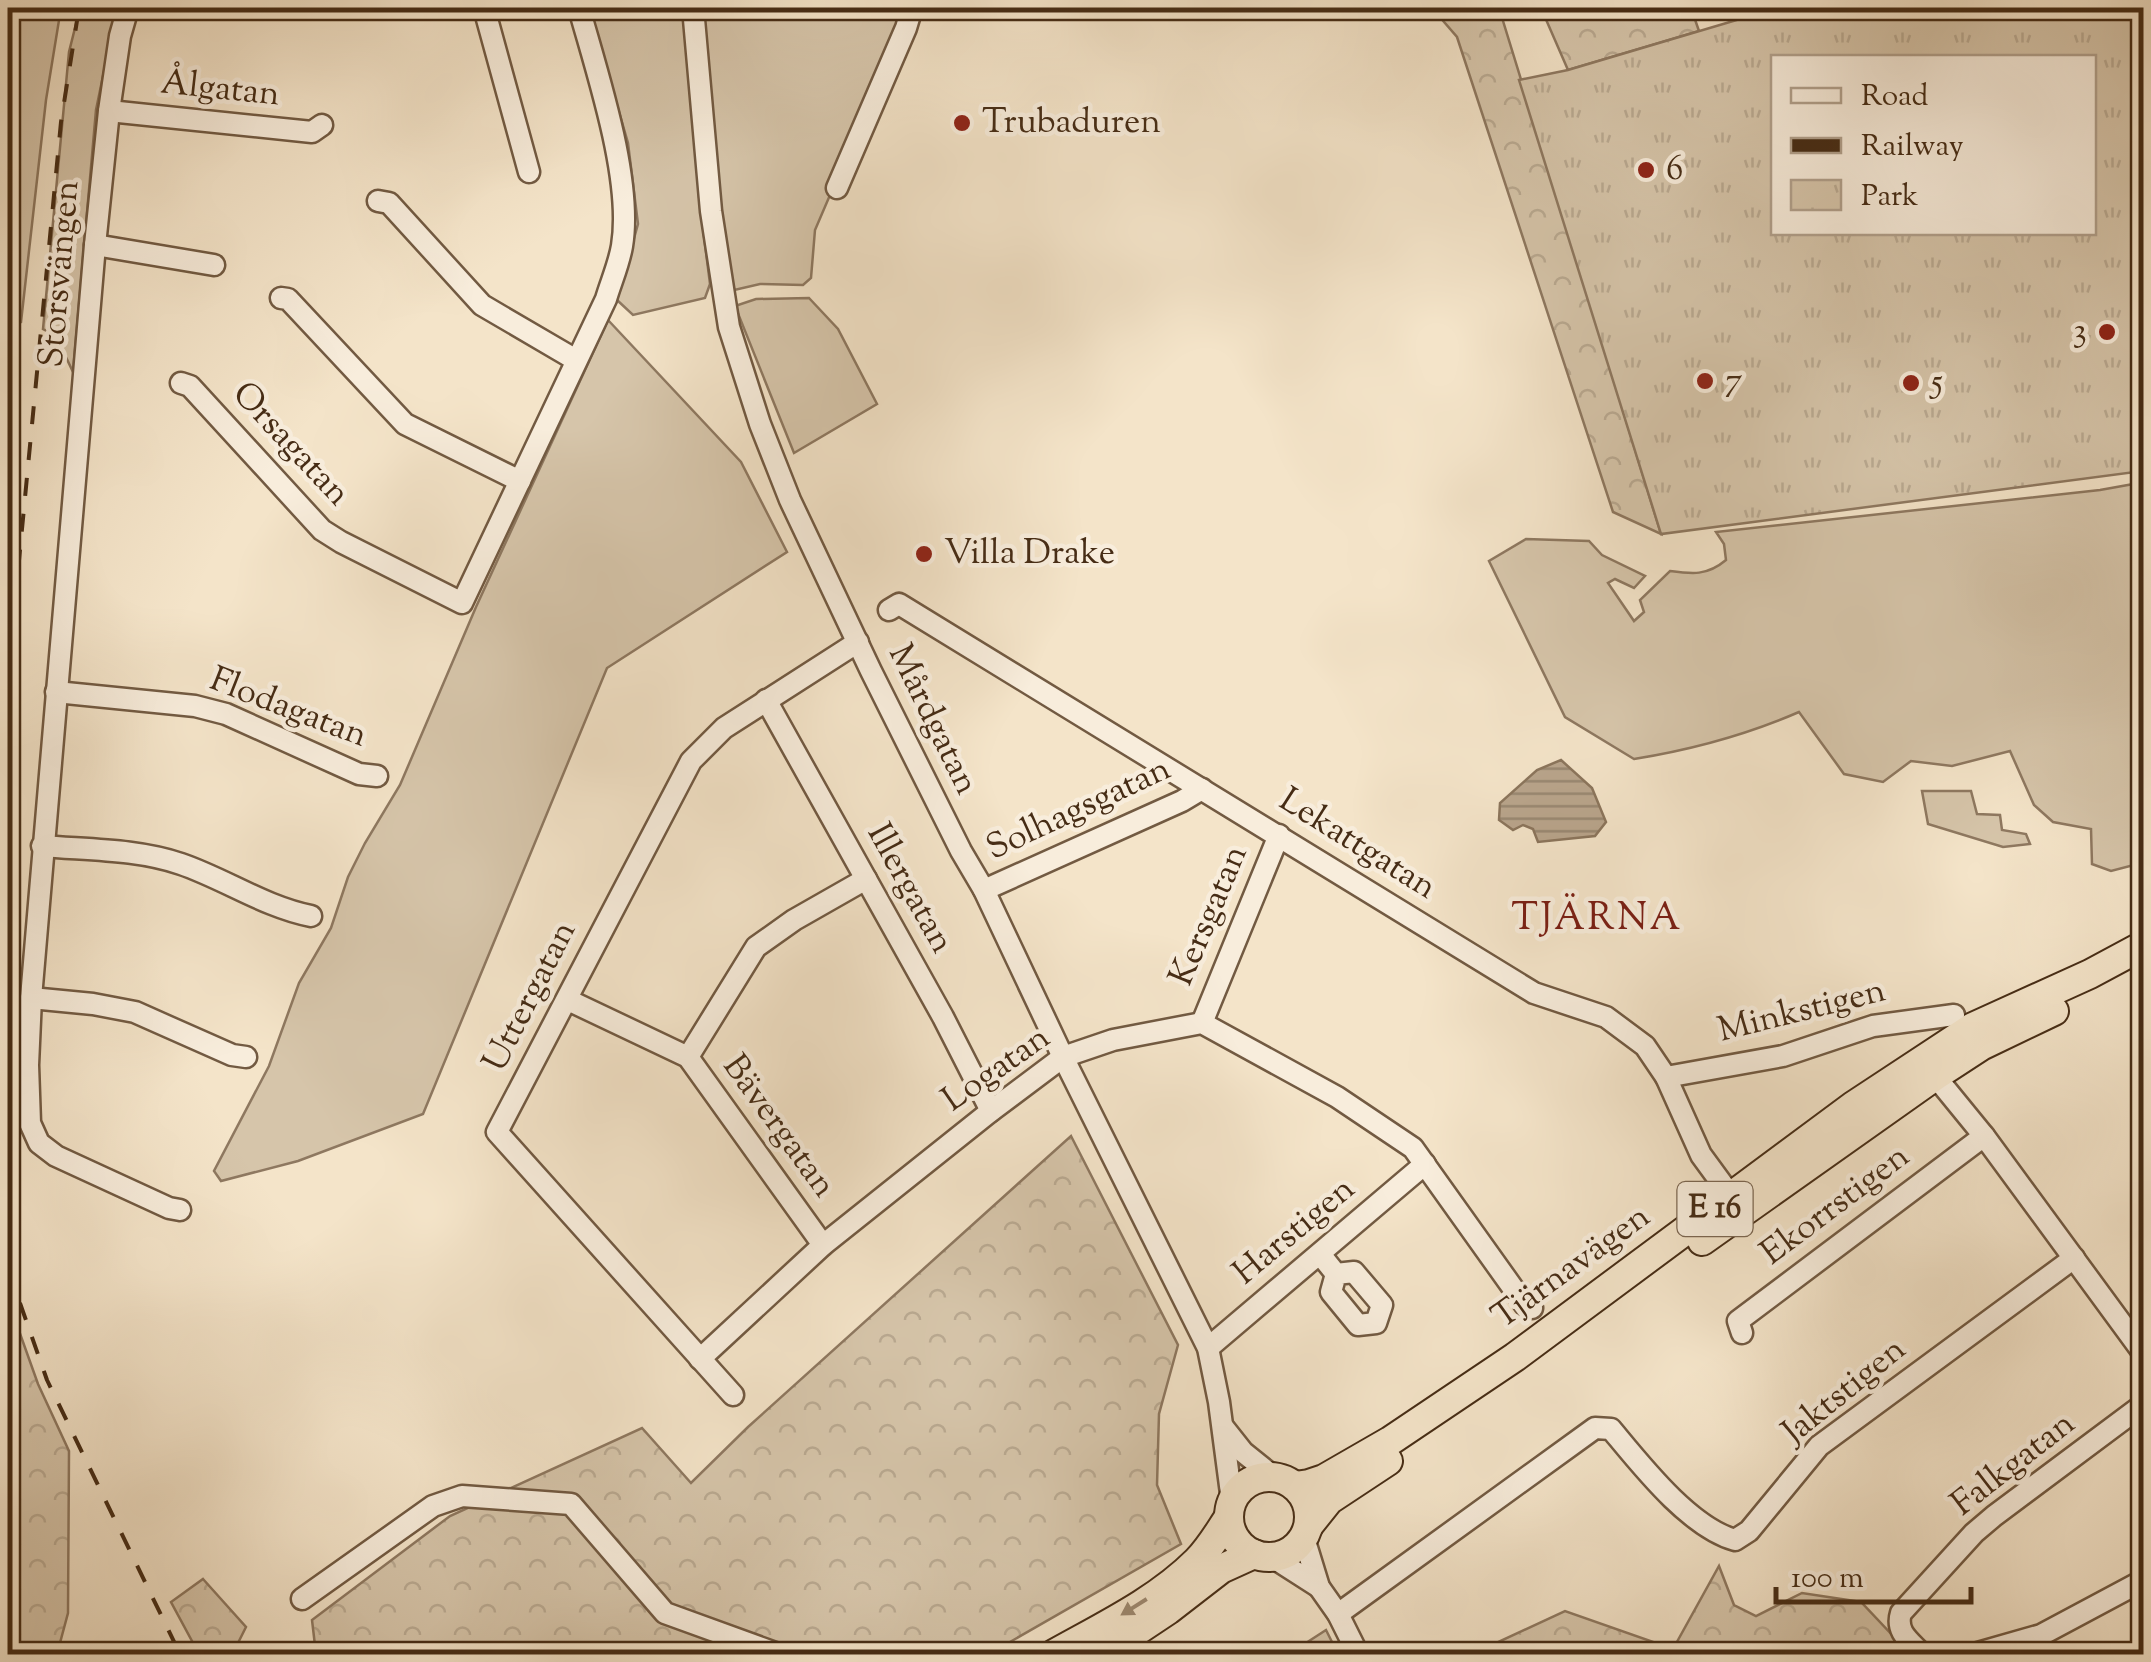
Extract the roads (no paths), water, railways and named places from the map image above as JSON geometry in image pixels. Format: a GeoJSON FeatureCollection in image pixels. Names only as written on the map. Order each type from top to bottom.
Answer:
{"type":"FeatureCollection","features":[{"type":"Feature","properties":{"kind":"highway","name":"Tjärnavägen"},"geometry":{"type":"LineString","coordinates":[[1284,1481],[1309,1484],[1390,1441],[1515,1357],[1853,1106],[1973,1028],[2144,945]]}},
{"type":"Feature","properties":{"kind":"highway","name":"Tjärnavägen"},"geometry":{"type":"LineString","coordinates":[[1306,1531],[1329,1500],[1520,1374],[1934,1076],[1981,1046],[2144,966]]}},
{"type":"Feature","properties":{"kind":"highway","name":"E 16"},"geometry":{"type":"LineString","coordinates":[[1054,1654],[1111,1621],[1197,1560],[1215,1539],[1244,1484],[1264,1477],[1284,1481]]}},
{"type":"Feature","properties":{"kind":"highway"},"geometry":{"type":"LineString","coordinates":[[1284,1481],[1306,1500],[1306,1531]]}},
{"type":"Feature","properties":{"kind":"highway"},"geometry":{"type":"LineString","coordinates":[[1230,1509],[1230,1529],[1236,1540],[1263,1556]]}},
{"type":"Feature","properties":{"kind":"highway","name":"E 16"},"geometry":{"type":"LineString","coordinates":[[1102,1654],[1221,1568],[1290,1551],[1306,1531]]}},
{"type":"Feature","properties":{"kind":"street","name":"Storsvängen"},"geometry":{"type":"LineString","coordinates":[[128,8],[109,110],[95,245],[42,846],[28,1065],[30,1123],[40,1143],[56,1156],[180,1210]]}},
{"type":"Feature","properties":{"kind":"street"},"geometry":{"type":"LineString","coordinates":[[484,8],[514,143],[529,172]]}},
{"type":"Feature","properties":{"kind":"street"},"geometry":{"type":"LineString","coordinates":[[280,298],[288,299],[405,424],[520,481],[606,299],[622,246],[623,198],[615,145],[579,8]]}},
{"type":"Feature","properties":{"kind":"street","name":"Mårdgatan"},"geometry":{"type":"LineString","coordinates":[[694,8],[711,212],[729,328],[760,424],[790,500],[858,642],[1208,1348],[1230,1471],[1230,1509]]}},
{"type":"Feature","properties":{"kind":"street"},"geometry":{"type":"LineString","coordinates":[[837,188],[912,8]]}},
{"type":"Feature","properties":{"kind":"street","name":"Ålgatan"},"geometry":{"type":"LineString","coordinates":[[109,110],[312,132],[322,125]]}},
{"type":"Feature","properties":{"kind":"street"},"geometry":{"type":"LineString","coordinates":[[378,200],[389,202],[482,305],[576,360]]}},
{"type":"Feature","properties":{"kind":"street"},"geometry":{"type":"LineString","coordinates":[[95,245],[214,265]]}},
{"type":"Feature","properties":{"kind":"street","name":"Orsagatan"},"geometry":{"type":"LineString","coordinates":[[181,383],[190,386],[322,530],[462,603],[520,481]]}},
{"type":"Feature","properties":{"kind":"street","name":"Lekattgatan"},"geometry":{"type":"LineString","coordinates":[[889,610],[899,604],[1534,992],[1606,1018],[1645,1046],[1666,1076],[1702,1156],[1731,1196]]}},
{"type":"Feature","properties":{"kind":"street","name":"Uttergatan"},"geometry":{"type":"LineString","coordinates":[[732,1394],[497,1132],[691,761],[724,728],[858,642]]}},
{"type":"Feature","properties":{"kind":"street","name":"Flodagatan"},"geometry":{"type":"LineString","coordinates":[[56,692],[196,706],[226,714],[360,774],[377,776]]}},
{"type":"Feature","properties":{"kind":"street","name":"Illergatan"},"geometry":{"type":"LineString","coordinates":[[766,700],[943,1016],[991,1111]]}},
{"type":"Feature","properties":{"kind":"street","name":"Solhagsgatan"},"geometry":{"type":"LineString","coordinates":[[984,890],[1182,801],[1202,788]]}},
{"type":"Feature","properties":{"kind":"street","name":"Kersgatan"},"geometry":{"type":"LineString","coordinates":[[1202,1022],[1279,835]]}},
{"type":"Feature","properties":{"kind":"street"},"geometry":{"type":"LineString","coordinates":[[42,846],[141,854],[175,862],[290,912],[311,916]]}},
{"type":"Feature","properties":{"kind":"street"},"geometry":{"type":"LineString","coordinates":[[688,1057],[756,947],[866,879]]}},
{"type":"Feature","properties":{"kind":"street"},"geometry":{"type":"LineString","coordinates":[[31,998],[134,1012],[232,1055],[246,1056]]}},
{"type":"Feature","properties":{"kind":"street","name":"Bävergatan"},"geometry":{"type":"LineString","coordinates":[[568,1000],[688,1057],[823,1245]]}},
{"type":"Feature","properties":{"kind":"street","name":"Minkstigen"},"geometry":{"type":"LineString","coordinates":[[1666,1076],[1783,1056],[1873,1026],[1954,1015]]}},
{"type":"Feature","properties":{"kind":"street"},"geometry":{"type":"LineString","coordinates":[[1202,1022],[1337,1096],[1413,1148],[1525,1305],[1532,1308]]}},
{"type":"Feature","properties":{"kind":"street","name":"Logatan"},"geometry":{"type":"LineString","coordinates":[[700,1358],[823,1245],[1063,1057],[1113,1040],[1202,1022]]}},
{"type":"Feature","properties":{"kind":"street"},"geometry":{"type":"LineString","coordinates":[[1934,1076],[1984,1136],[2144,1354]]}},
{"type":"Feature","properties":{"kind":"street","name":"Ekorrstigen"},"geometry":{"type":"LineString","coordinates":[[1742,1333],[1738,1320],[1984,1136]]}},
{"type":"Feature","properties":{"kind":"street","name":"Harstigen"},"geometry":{"type":"LineString","coordinates":[[1208,1348],[1424,1164]]}},
{"type":"Feature","properties":{"kind":"street"},"geometry":{"type":"LineString","coordinates":[[1320,1254],[1336,1274]]}},
{"type":"Feature","properties":{"kind":"street","name":"Jaktstigen"},"geometry":{"type":"LineString","coordinates":[[1338,1614],[1595,1428],[1612,1429],[1657,1485],[1719,1535],[1735,1540],[1749,1531],[1819,1446],[2074,1258]]}},
{"type":"Feature","properties":{"kind":"street","name":"Falkgatan"},"geometry":{"type":"LineString","coordinates":[[1922,1654],[1900,1630],[1901,1613],[1974,1533],[2144,1404]]}},
{"type":"Feature","properties":{"kind":"street"},"geometry":{"type":"LineString","coordinates":[[1222,1426],[1242,1452],[1284,1481]]}},
{"type":"Feature","properties":{"kind":"street"},"geometry":{"type":"LineString","coordinates":[[302,1598],[433,1506],[462,1496],[571,1504],[664,1613],[778,1654]]}},
{"type":"Feature","properties":{"kind":"street"},"geometry":{"type":"LineString","coordinates":[[1306,1531],[1320,1587],[1358,1654]]}},
{"type":"Feature","properties":{"kind":"street"},"geometry":{"type":"LineString","coordinates":[[1263,1556],[1320,1587]]}},
{"type":"Feature","properties":{"kind":"street"},"geometry":{"type":"LineString","coordinates":[[1974,1654],[2041,1635],[2144,1580]]}},
{"type":"Feature","properties":{"kind":"railway"},"geometry":{"type":"LineString","coordinates":[[8,675],[61,122],[79,8]]}},
{"type":"Feature","properties":{"kind":"railway"},"geometry":{"type":"LineString","coordinates":[[8,1269],[47,1380],[180,1654]]}},
{"type":"Feature","properties":{"kind":"place","name":"Trubaduren"},"geometry":{"type":"Point","coordinates":[962,123]}},
{"type":"Feature","properties":{"kind":"place","name":"6"},"geometry":{"type":"Point","coordinates":[1646,170]}},
{"type":"Feature","properties":{"kind":"place","name":"3"},"geometry":{"type":"Point","coordinates":[2107,332]}},
{"type":"Feature","properties":{"kind":"place","name":"7"},"geometry":{"type":"Point","coordinates":[1705,381]}},
{"type":"Feature","properties":{"kind":"place","name":"5"},"geometry":{"type":"Point","coordinates":[1911,383]}},
{"type":"Feature","properties":{"kind":"place","name":"Villa Drake"},"geometry":{"type":"Point","coordinates":[924,554]}},
{"type":"Feature","properties":{"kind":"district","name":"TJÄRNA"},"geometry":{"type":"Point","coordinates":[1597,920]}}]}
